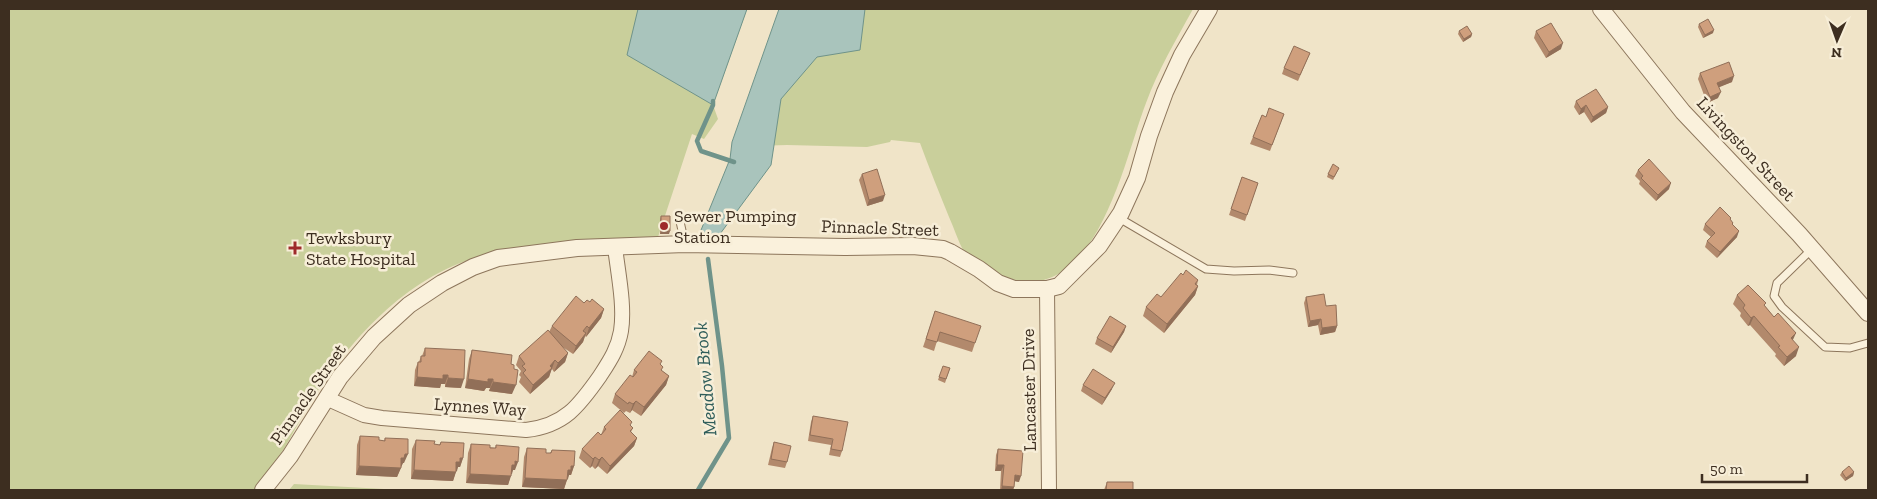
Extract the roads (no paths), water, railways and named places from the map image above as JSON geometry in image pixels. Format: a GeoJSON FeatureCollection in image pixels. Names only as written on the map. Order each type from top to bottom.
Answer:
{"type":"FeatureCollection","features":[{"type":"Feature","properties":{"kind":"street","name":"Pinnacle Street"},"geometry":{"type":"LineString","coordinates":[[263,490],[290,456],[340,377],[374,337],[409,305],[442,283],[473,267],[498,258],[578,248],[685,244],[845,247],[913,246],[942,249],[979,269],[998,283],[1014,289],[1047,289],[1059,286],[1099,246],[1118,217],[1137,178],[1149,136],[1165,92],[1182,55],[1208,9]]}},
{"type":"Feature","properties":{"kind":"street","name":"Livingston Street"},"geometry":{"type":"LineString","coordinates":[[1601,9],[1683,112],[1812,249],[1868,313]]}},
{"type":"Feature","properties":{"kind":"street","name":"Lynnes Way"},"geometry":{"type":"LineString","coordinates":[[326,398],[364,414],[382,418],[526,430],[543,427],[559,420],[573,410],[585,397],[613,356],[619,340],[621,314],[615,247]]}},
{"type":"Feature","properties":{"kind":"street","name":"Lancaster Drive"},"geometry":{"type":"LineString","coordinates":[[1047,289],[1049,490]]}},
{"type":"Feature","properties":{"kind":"lane"},"geometry":{"type":"LineString","coordinates":[[679,217],[685,244]]}},
{"type":"Feature","properties":{"kind":"lane"},"geometry":{"type":"LineString","coordinates":[[1118,217],[1206,269],[1234,271],[1269,270],[1293,274]]}},
{"type":"Feature","properties":{"kind":"lane"},"geometry":{"type":"LineString","coordinates":[[1812,249],[1777,283],[1774,296],[1825,347],[1850,348],[1868,343]]}},
{"type":"Feature","properties":{"kind":"water"},"geometry":{"type":"Polygon","coordinates":[[[638,9],[747,9],[713,105],[627,55],[638,9]]]}},
{"type":"Feature","properties":{"kind":"water"},"geometry":{"type":"Polygon","coordinates":[[[779,9],[865,9],[860,50],[817,57],[781,99],[771,165],[720,234],[699,235],[730,159],[732,142],[779,9]]]}},
{"type":"Feature","properties":{"kind":"waterway","name":"Meadow Brook"},"geometry":{"type":"LineString","coordinates":[[713,101],[697,141],[701,151],[734,162]]}},
{"type":"Feature","properties":{"kind":"waterway","name":"Meadow Brook"},"geometry":{"type":"LineString","coordinates":[[698,490],[729,438],[708,259]]}},
{"type":"Feature","properties":{"kind":"place","name":"Sewer Pumping Station"},"geometry":{"type":"Point","coordinates":[664,226]}},
{"type":"Feature","properties":{"kind":"place","name":"Tewksbury State Hospital"},"geometry":{"type":"Point","coordinates":[295,248]}}]}
